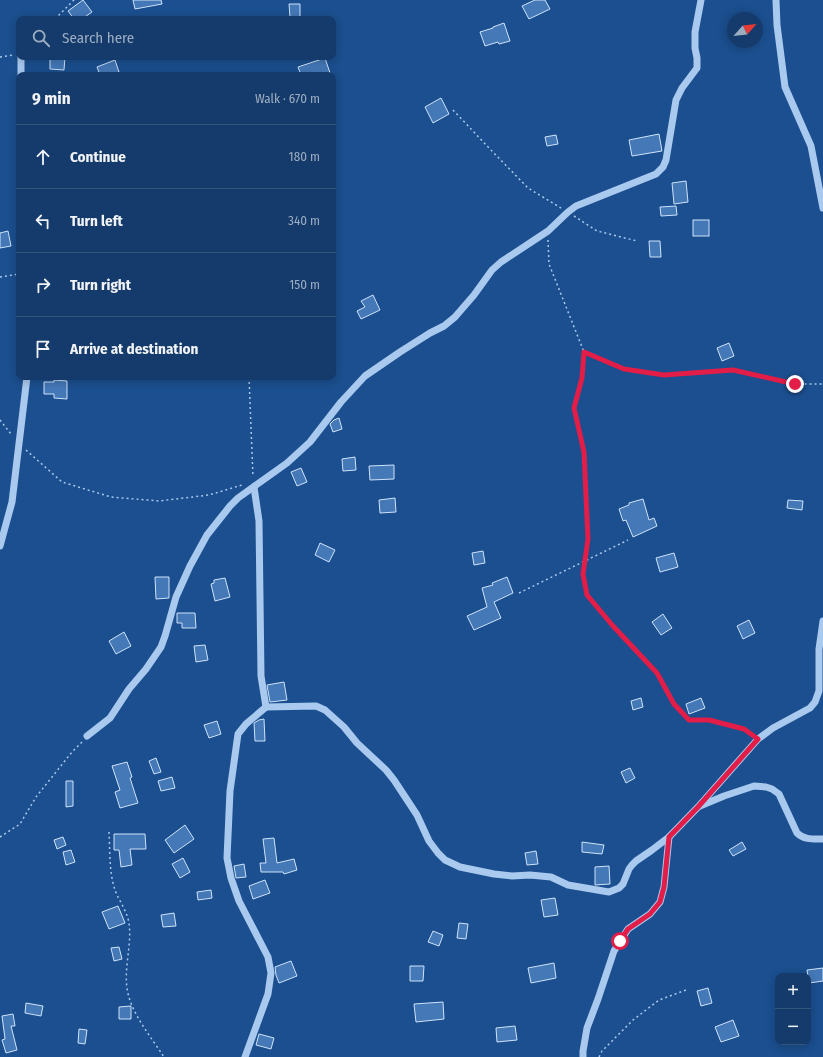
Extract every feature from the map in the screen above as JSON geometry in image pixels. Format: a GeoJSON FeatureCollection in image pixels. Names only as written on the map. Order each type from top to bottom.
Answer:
{"type":"FeatureCollection","features":[{"type":"Feature","properties":{"kind":"street"},"geometry":{"type":"LineString","coordinates":[[87,736],[110,718],[129,689],[146,670],[165,636],[176,597],[190,566],[207,535],[238,498],[287,463],[310,442],[341,402],[365,376],[430,333],[444,326],[455,317],[474,295],[492,270],[501,262],[548,231],[576,206],[656,174],[663,167],[666,160],[676,100],[682,88],[697,68],[695,32],[701,0]]}},
{"type":"Feature","properties":{"kind":"street"},"geometry":{"type":"LineString","coordinates":[[776,0],[777,25],[785,87],[811,146],[823,208]]}},
{"type":"Feature","properties":{"kind":"street"},"geometry":{"type":"LineString","coordinates":[[21,60],[21,72]]}},
{"type":"Feature","properties":{"kind":"street"},"geometry":{"type":"LineString","coordinates":[[0,546],[12,502],[27,380]]}},
{"type":"Feature","properties":{"kind":"street"},"geometry":{"type":"LineString","coordinates":[[254,487],[259,521],[261,676],[266,707]]}},
{"type":"Feature","properties":{"kind":"street"},"geometry":{"type":"LineString","coordinates":[[245,1057],[268,994],[271,973],[268,957],[239,901],[231,878],[227,858],[230,791],[238,734],[246,724],[266,707],[316,706],[325,710],[344,727],[357,743],[386,770],[417,815],[429,842],[445,860],[460,867],[494,874],[551,877],[568,885],[609,892],[619,888],[623,884],[632,865],[636,861],[669,837],[698,807],[758,739],[773,728],[810,708],[815,702],[819,692],[819,649],[823,621]]}},
{"type":"Feature","properties":{"kind":"street"},"geometry":{"type":"LineString","coordinates":[[698,807],[754,786],[766,786],[779,794],[797,833],[801,837],[806,839],[823,839]]}},
{"type":"Feature","properties":{"kind":"street"},"geometry":{"type":"LineString","coordinates":[[583,1057],[587,1028],[614,951],[628,929],[650,914],[660,902],[664,887],[669,837]]}},
{"type":"Feature","properties":{"kind":"path"},"geometry":{"type":"LineString","coordinates":[[58,16],[74,0]]}},
{"type":"Feature","properties":{"kind":"path"},"geometry":{"type":"LineString","coordinates":[[0,57],[16,54]]}},
{"type":"Feature","properties":{"kind":"path"},"geometry":{"type":"LineString","coordinates":[[453,110],[528,188],[597,231],[637,240]]}},
{"type":"Feature","properties":{"kind":"path"},"geometry":{"type":"LineString","coordinates":[[548,231],[548,264],[584,352],[582,378],[574,408],[584,452],[588,539],[583,574],[587,595],[613,626],[657,673],[674,704],[689,720],[709,720],[744,729],[758,739]]}},
{"type":"Feature","properties":{"kind":"path"},"geometry":{"type":"LineString","coordinates":[[0,277],[16,274]]}},
{"type":"Feature","properties":{"kind":"path"},"geometry":{"type":"LineString","coordinates":[[584,352],[624,369],[664,375],[733,370],[795,384],[823,384]]}},
{"type":"Feature","properties":{"kind":"path"},"geometry":{"type":"LineString","coordinates":[[249,380],[254,487]]}},
{"type":"Feature","properties":{"kind":"path"},"geometry":{"type":"LineString","coordinates":[[0,420],[19,444],[62,482],[111,497],[159,501],[209,495],[246,483]]}},
{"type":"Feature","properties":{"kind":"path"},"geometry":{"type":"LineString","coordinates":[[519,594],[628,540]]}},
{"type":"Feature","properties":{"kind":"path"},"geometry":{"type":"LineString","coordinates":[[0,837],[20,824],[36,797],[72,752],[87,736]]}},
{"type":"Feature","properties":{"kind":"path"},"geometry":{"type":"LineString","coordinates":[[108,832],[114,890],[123,906],[129,923],[127,987],[138,1020],[164,1057]]}},
{"type":"Feature","properties":{"kind":"path"},"geometry":{"type":"LineString","coordinates":[[599,1057],[602,1051],[633,1020],[659,1000],[686,990]]}},
{"type":"Feature","properties":{"kind":"building"},"geometry":{"type":"Polygon","coordinates":[[[83,0],[92,12],[86,16],[72,16],[68,11],[83,0]]]}},
{"type":"Feature","properties":{"kind":"building"},"geometry":{"type":"Polygon","coordinates":[[[133,0],[161,0],[162,4],[135,9],[133,0]]]}},
{"type":"Feature","properties":{"kind":"building"},"geometry":{"type":"Polygon","coordinates":[[[535,0],[545,0],[550,9],[529,19],[522,6],[535,0]]]}},
{"type":"Feature","properties":{"kind":"building"},"geometry":{"type":"Polygon","coordinates":[[[289,4],[300,4],[300,16],[290,16],[289,4]]]}},
{"type":"Feature","properties":{"kind":"building"},"geometry":{"type":"Polygon","coordinates":[[[504,23],[510,41],[499,44],[498,42],[485,46],[480,32],[504,23]]]}},
{"type":"Feature","properties":{"kind":"building"},"geometry":{"type":"Polygon","coordinates":[[[50,60],[65,60],[64,70],[50,69],[50,60]]]}},
{"type":"Feature","properties":{"kind":"building"},"geometry":{"type":"Polygon","coordinates":[[[115,60],[119,72],[99,72],[97,67],[115,60]]]}},
{"type":"Feature","properties":{"kind":"building"},"geometry":{"type":"Polygon","coordinates":[[[319,60],[326,60],[330,72],[300,72],[298,67],[319,60]]]}},
{"type":"Feature","properties":{"kind":"building"},"geometry":{"type":"Polygon","coordinates":[[[441,98],[449,114],[433,123],[425,107],[441,98]]]}},
{"type":"Feature","properties":{"kind":"building"},"geometry":{"type":"Polygon","coordinates":[[[659,134],[662,151],[632,156],[629,140],[659,134]]]}},
{"type":"Feature","properties":{"kind":"building"},"geometry":{"type":"Polygon","coordinates":[[[556,135],[558,144],[547,146],[545,137],[556,135]]]}},
{"type":"Feature","properties":{"kind":"building"},"geometry":{"type":"Polygon","coordinates":[[[686,181],[688,202],[674,204],[672,183],[686,181]]]}},
{"type":"Feature","properties":{"kind":"building"},"geometry":{"type":"Polygon","coordinates":[[[676,206],[677,215],[661,216],[660,207],[676,206]]]}},
{"type":"Feature","properties":{"kind":"building"},"geometry":{"type":"Polygon","coordinates":[[[693,220],[709,220],[709,236],[693,236],[693,220]]]}},
{"type":"Feature","properties":{"kind":"building"},"geometry":{"type":"Polygon","coordinates":[[[8,231],[11,246],[0,248],[0,233],[8,231]]]}},
{"type":"Feature","properties":{"kind":"building"},"geometry":{"type":"Polygon","coordinates":[[[649,241],[660,241],[661,257],[650,257],[649,241]]]}},
{"type":"Feature","properties":{"kind":"building"},"geometry":{"type":"Polygon","coordinates":[[[373,295],[380,310],[361,319],[357,311],[365,307],[361,301],[373,295]]]}},
{"type":"Feature","properties":{"kind":"building"},"geometry":{"type":"Polygon","coordinates":[[[729,343],[734,356],[722,361],[717,348],[729,343]]]}},
{"type":"Feature","properties":{"kind":"building"},"geometry":{"type":"Polygon","coordinates":[[[54,380],[67,381],[67,399],[54,398],[54,394],[44,394],[44,382],[54,382],[54,380]]]}},
{"type":"Feature","properties":{"kind":"building"},"geometry":{"type":"Polygon","coordinates":[[[339,418],[342,429],[333,432],[330,424],[339,418]]]}},
{"type":"Feature","properties":{"kind":"building"},"geometry":{"type":"Polygon","coordinates":[[[355,457],[356,470],[343,471],[342,459],[355,457]]]}},
{"type":"Feature","properties":{"kind":"building"},"geometry":{"type":"Polygon","coordinates":[[[394,465],[394,479],[370,480],[369,466],[394,465]]]}},
{"type":"Feature","properties":{"kind":"building"},"geometry":{"type":"Polygon","coordinates":[[[301,468],[307,482],[297,486],[291,472],[301,468]]]}},
{"type":"Feature","properties":{"kind":"building"},"geometry":{"type":"Polygon","coordinates":[[[395,498],[396,512],[380,513],[379,500],[395,498]]]}},
{"type":"Feature","properties":{"kind":"building"},"geometry":{"type":"Polygon","coordinates":[[[643,499],[649,520],[654,518],[657,526],[633,537],[626,520],[623,521],[619,509],[629,505],[629,503],[643,499]]]}},
{"type":"Feature","properties":{"kind":"building"},"geometry":{"type":"Polygon","coordinates":[[[788,500],[803,501],[802,510],[787,508],[788,500]]]}},
{"type":"Feature","properties":{"kind":"building"},"geometry":{"type":"Polygon","coordinates":[[[320,543],[335,550],[329,562],[315,555],[320,543]]]}},
{"type":"Feature","properties":{"kind":"building"},"geometry":{"type":"Polygon","coordinates":[[[483,551],[485,563],[474,565],[472,553],[483,551]]]}},
{"type":"Feature","properties":{"kind":"building"},"geometry":{"type":"Polygon","coordinates":[[[674,553],[678,567],[660,572],[656,558],[674,553]]]}},
{"type":"Feature","properties":{"kind":"building"},"geometry":{"type":"Polygon","coordinates":[[[155,577],[169,577],[169,598],[156,599],[155,577]]]}},
{"type":"Feature","properties":{"kind":"building"},"geometry":{"type":"Polygon","coordinates":[[[507,577],[513,593],[494,602],[501,618],[474,630],[467,616],[487,607],[482,588],[493,585],[492,583],[507,577]]]}},
{"type":"Feature","properties":{"kind":"building"},"geometry":{"type":"Polygon","coordinates":[[[225,578],[230,597],[215,601],[211,584],[214,583],[214,580],[225,578]]]}},
{"type":"Feature","properties":{"kind":"building"},"geometry":{"type":"Polygon","coordinates":[[[177,613],[195,613],[196,628],[182,628],[182,623],[177,623],[177,613]]]}},
{"type":"Feature","properties":{"kind":"building"},"geometry":{"type":"Polygon","coordinates":[[[663,614],[672,628],[661,635],[652,622],[663,614]]]}},
{"type":"Feature","properties":{"kind":"building"},"geometry":{"type":"Polygon","coordinates":[[[749,620],[755,633],[743,639],[737,626],[749,620]]]}},
{"type":"Feature","properties":{"kind":"building"},"geometry":{"type":"Polygon","coordinates":[[[124,632],[131,646],[116,654],[109,641],[124,632]]]}},
{"type":"Feature","properties":{"kind":"building"},"geometry":{"type":"Polygon","coordinates":[[[205,645],[208,660],[196,662],[194,646],[205,645]]]}},
{"type":"Feature","properties":{"kind":"building"},"geometry":{"type":"Polygon","coordinates":[[[284,682],[287,700],[270,702],[267,685],[284,682]]]}},
{"type":"Feature","properties":{"kind":"building"},"geometry":{"type":"Polygon","coordinates":[[[641,698],[643,707],[633,710],[631,701],[641,698]]]}},
{"type":"Feature","properties":{"kind":"building"},"geometry":{"type":"Polygon","coordinates":[[[701,698],[705,708],[689,714],[686,704],[701,698]]]}},
{"type":"Feature","properties":{"kind":"building"},"geometry":{"type":"Polygon","coordinates":[[[264,719],[265,741],[255,741],[254,723],[264,719]]]}},
{"type":"Feature","properties":{"kind":"building"},"geometry":{"type":"Polygon","coordinates":[[[217,721],[221,734],[209,738],[204,725],[217,721]]]}},
{"type":"Feature","properties":{"kind":"building"},"geometry":{"type":"Polygon","coordinates":[[[156,758],[161,772],[154,774],[149,761],[156,758]]]}},
{"type":"Feature","properties":{"kind":"building"},"geometry":{"type":"Polygon","coordinates":[[[127,762],[132,777],[130,778],[138,803],[120,808],[115,792],[120,790],[112,766],[127,762]]]}},
{"type":"Feature","properties":{"kind":"building"},"geometry":{"type":"Polygon","coordinates":[[[630,768],[635,778],[626,783],[621,772],[630,768]]]}},
{"type":"Feature","properties":{"kind":"building"},"geometry":{"type":"Polygon","coordinates":[[[172,777],[175,788],[161,791],[158,781],[172,777]]]}},
{"type":"Feature","properties":{"kind":"building"},"geometry":{"type":"Polygon","coordinates":[[[66,781],[73,781],[73,806],[66,807],[66,781]]]}},
{"type":"Feature","properties":{"kind":"building"},"geometry":{"type":"Polygon","coordinates":[[[185,825],[194,839],[174,853],[165,840],[185,825]]]}},
{"type":"Feature","properties":{"kind":"building"},"geometry":{"type":"Polygon","coordinates":[[[114,834],[145,834],[146,849],[130,849],[132,865],[121,867],[119,850],[114,850],[114,834]]]}},
{"type":"Feature","properties":{"kind":"building"},"geometry":{"type":"Polygon","coordinates":[[[63,837],[66,845],[57,849],[54,840],[63,837]]]}},
{"type":"Feature","properties":{"kind":"building"},"geometry":{"type":"Polygon","coordinates":[[[274,838],[277,863],[294,859],[297,870],[284,874],[283,872],[261,872],[260,863],[266,863],[263,839],[274,838]]]}},
{"type":"Feature","properties":{"kind":"building"},"geometry":{"type":"Polygon","coordinates":[[[582,842],[604,845],[602,854],[582,852],[582,842]]]}},
{"type":"Feature","properties":{"kind":"building"},"geometry":{"type":"Polygon","coordinates":[[[742,842],[746,849],[733,856],[729,850],[742,842]]]}},
{"type":"Feature","properties":{"kind":"building"},"geometry":{"type":"Polygon","coordinates":[[[71,850],[75,862],[66,865],[63,852],[71,850]]]}},
{"type":"Feature","properties":{"kind":"building"},"geometry":{"type":"Polygon","coordinates":[[[536,851],[538,864],[527,865],[525,853],[536,851]]]}},
{"type":"Feature","properties":{"kind":"building"},"geometry":{"type":"Polygon","coordinates":[[[183,858],[190,872],[180,878],[172,864],[183,858]]]}},
{"type":"Feature","properties":{"kind":"building"},"geometry":{"type":"Polygon","coordinates":[[[244,864],[246,877],[236,878],[234,866],[244,864]]]}},
{"type":"Feature","properties":{"kind":"building"},"geometry":{"type":"Polygon","coordinates":[[[609,866],[610,884],[595,885],[595,867],[609,866]]]}},
{"type":"Feature","properties":{"kind":"building"},"geometry":{"type":"Polygon","coordinates":[[[265,880],[270,893],[253,899],[249,886],[265,880]]]}},
{"type":"Feature","properties":{"kind":"building"},"geometry":{"type":"Polygon","coordinates":[[[211,890],[212,898],[198,900],[197,892],[211,890]]]}},
{"type":"Feature","properties":{"kind":"building"},"geometry":{"type":"Polygon","coordinates":[[[555,898],[558,915],[544,917],[541,900],[555,898]]]}},
{"type":"Feature","properties":{"kind":"building"},"geometry":{"type":"Polygon","coordinates":[[[118,906],[125,923],[109,929],[102,912],[118,906]]]}},
{"type":"Feature","properties":{"kind":"building"},"geometry":{"type":"Polygon","coordinates":[[[174,913],[176,926],[163,927],[161,915],[174,913]]]}},
{"type":"Feature","properties":{"kind":"building"},"geometry":{"type":"Polygon","coordinates":[[[459,923],[468,924],[466,939],[457,938],[459,923]]]}},
{"type":"Feature","properties":{"kind":"building"},"geometry":{"type":"Polygon","coordinates":[[[433,931],[443,935],[439,946],[428,942],[433,931]]]}},
{"type":"Feature","properties":{"kind":"building"},"geometry":{"type":"Polygon","coordinates":[[[119,947],[122,959],[114,961],[111,948],[119,947]]]}},
{"type":"Feature","properties":{"kind":"building"},"geometry":{"type":"Polygon","coordinates":[[[291,961],[297,976],[279,983],[275,967],[291,961]]]}},
{"type":"Feature","properties":{"kind":"building"},"geometry":{"type":"Polygon","coordinates":[[[554,963],[556,978],[531,983],[528,968],[554,963]]]}},
{"type":"Feature","properties":{"kind":"building"},"geometry":{"type":"Polygon","coordinates":[[[410,966],[424,966],[423,981],[410,981],[410,966]]]}},
{"type":"Feature","properties":{"kind":"building"},"geometry":{"type":"Polygon","coordinates":[[[823,968],[823,981],[811,983],[811,973],[807,973],[807,970],[823,968]]]}},
{"type":"Feature","properties":{"kind":"building"},"geometry":{"type":"Polygon","coordinates":[[[708,988],[712,1003],[701,1006],[697,991],[708,988]]]}},
{"type":"Feature","properties":{"kind":"building"},"geometry":{"type":"Polygon","coordinates":[[[443,1002],[444,1019],[416,1022],[414,1004],[443,1002]]]}},
{"type":"Feature","properties":{"kind":"building"},"geometry":{"type":"Polygon","coordinates":[[[26,1003],[43,1006],[41,1016],[25,1013],[26,1003]]]}},
{"type":"Feature","properties":{"kind":"building"},"geometry":{"type":"Polygon","coordinates":[[[131,1006],[131,1019],[119,1019],[119,1007],[131,1006]]]}},
{"type":"Feature","properties":{"kind":"building"},"geometry":{"type":"Polygon","coordinates":[[[13,1014],[15,1026],[11,1026],[17,1050],[6,1053],[2,1040],[5,1039],[2,1016],[13,1014]]]}},
{"type":"Feature","properties":{"kind":"building"},"geometry":{"type":"Polygon","coordinates":[[[733,1020],[739,1036],[721,1042],[715,1027],[733,1020]]]}},
{"type":"Feature","properties":{"kind":"building"},"geometry":{"type":"Polygon","coordinates":[[[515,1026],[517,1040],[497,1042],[496,1028],[515,1026]]]}},
{"type":"Feature","properties":{"kind":"building"},"geometry":{"type":"Polygon","coordinates":[[[79,1029],[87,1030],[85,1044],[78,1043],[79,1029]]]}},
{"type":"Feature","properties":{"kind":"building"},"geometry":{"type":"Polygon","coordinates":[[[259,1034],[274,1038],[271,1049],[256,1045],[259,1034]]]}},
{"type":"Feature","properties":{"kind":"route"},"geometry":{"type":"LineString","coordinates":[[620,941],[628,929],[650,914],[660,902],[664,887],[669,837],[698,807],[758,739],[744,729],[709,720],[689,720],[674,704],[657,673],[613,626],[587,595],[583,574],[588,539],[584,452],[574,408],[582,378],[584,352],[624,369],[664,375],[733,370],[795,384]]}}]}
